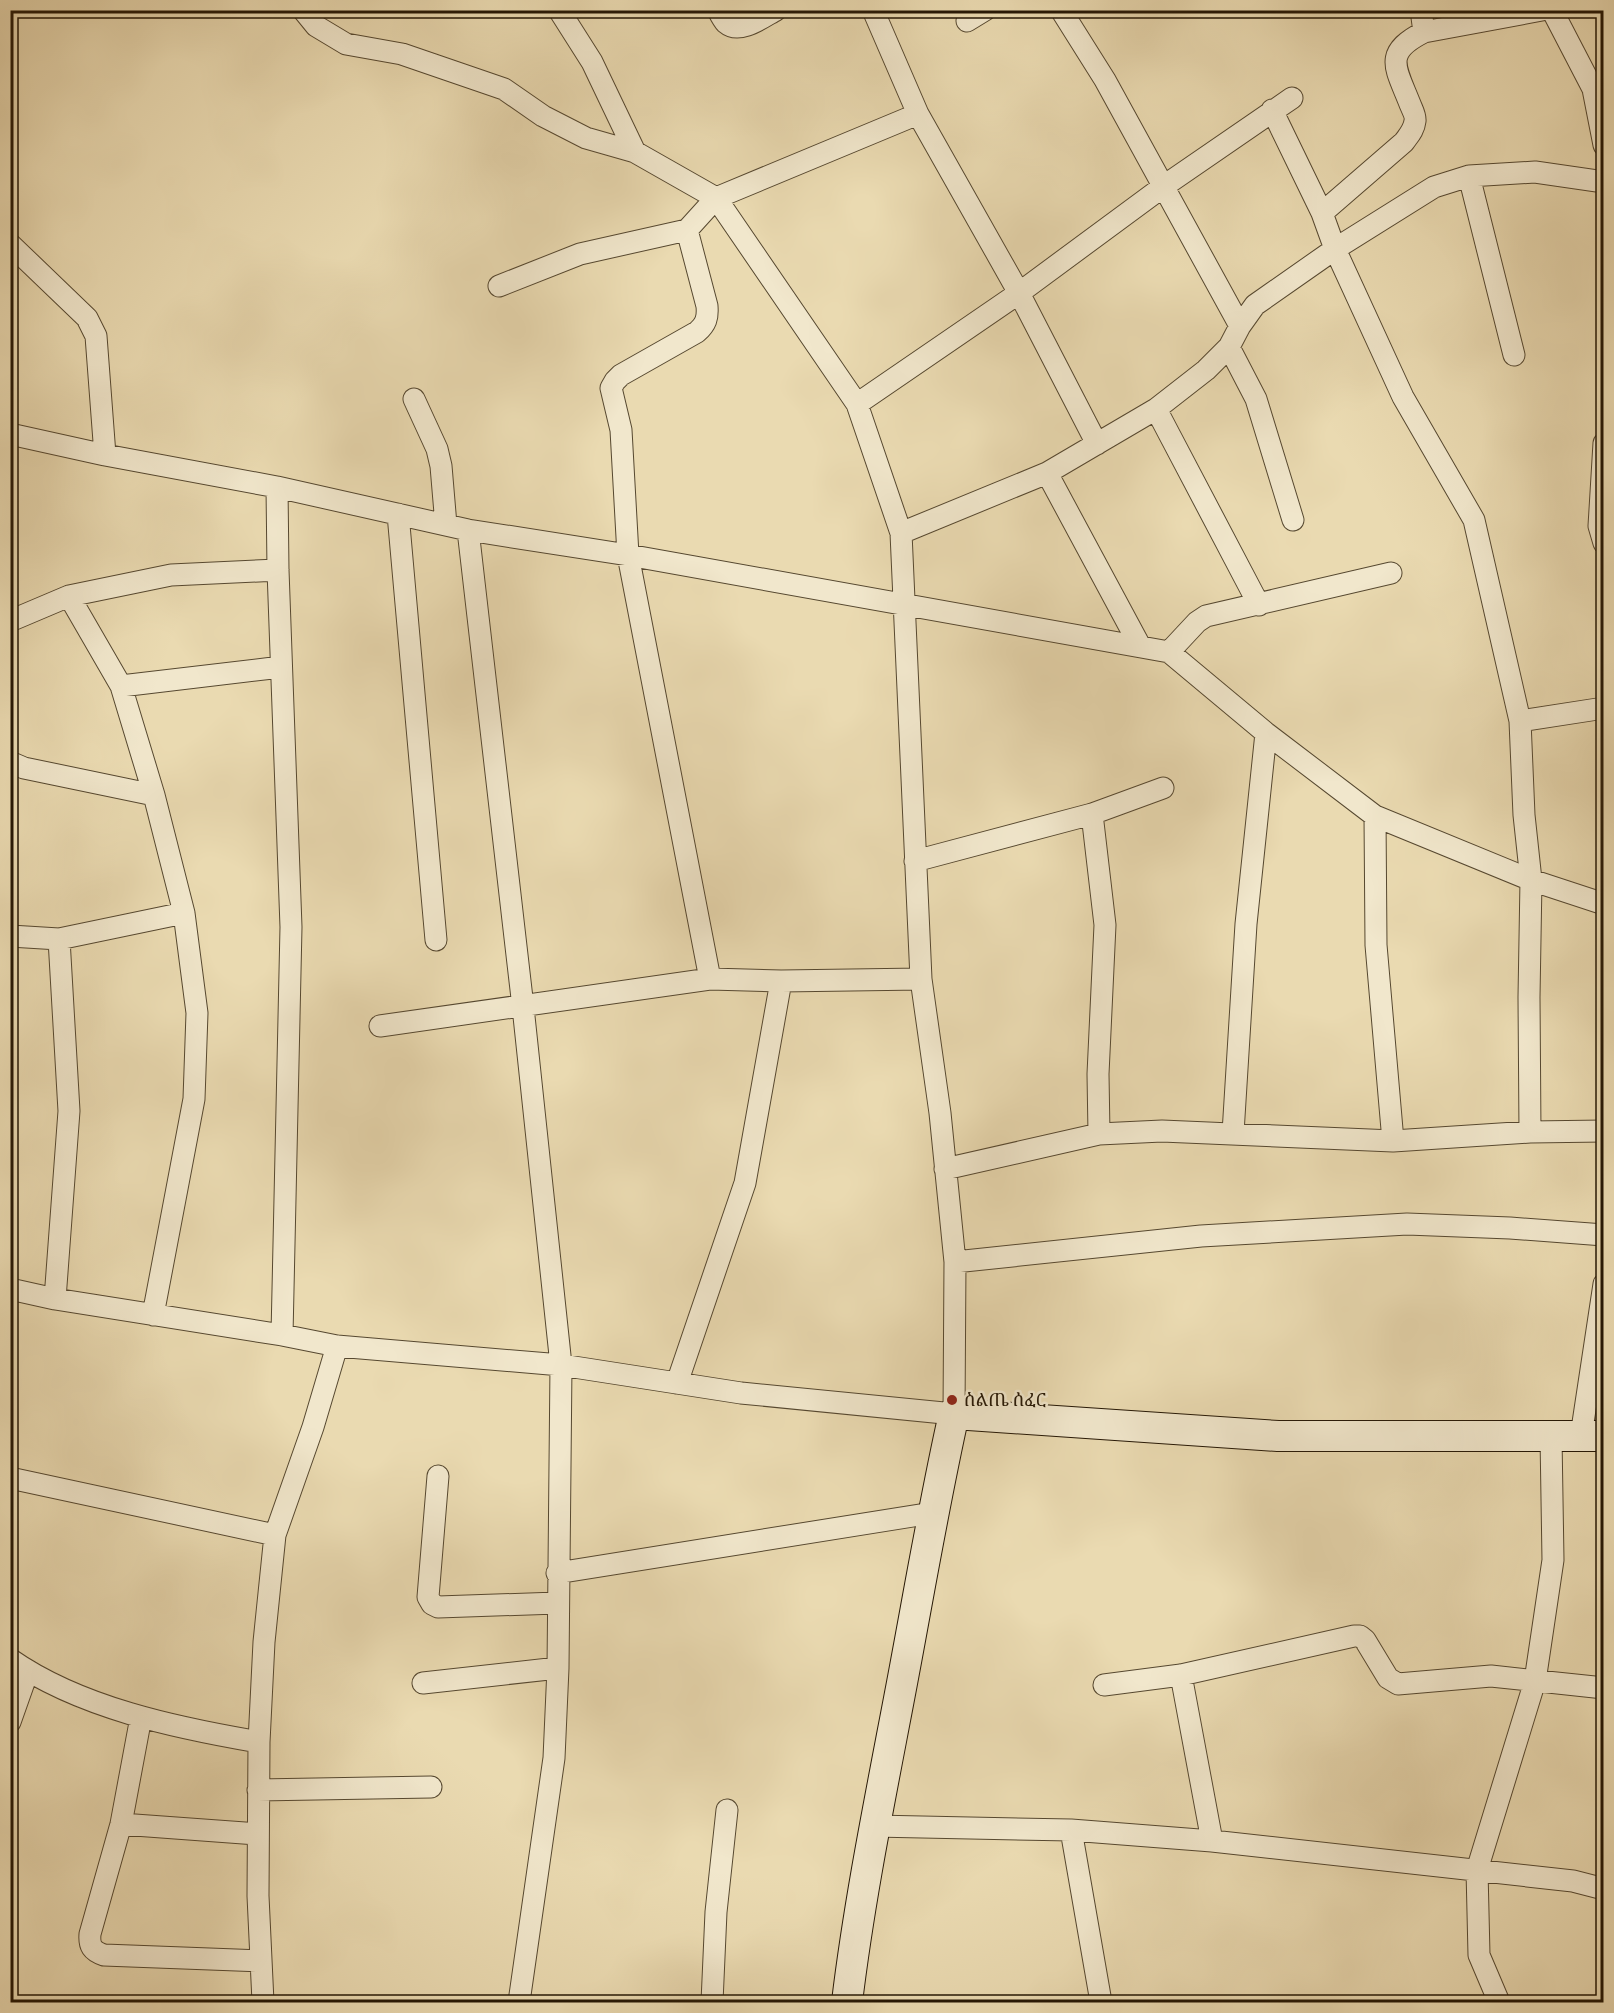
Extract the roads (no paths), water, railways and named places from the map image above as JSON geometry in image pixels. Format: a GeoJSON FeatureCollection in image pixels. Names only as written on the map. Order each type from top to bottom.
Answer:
{"type":"FeatureCollection","features":[{"type":"Feature","properties":{"kind":"street"},"geometry":{"type":"LineString","coordinates":[[303,10],[316,26],[346,44],[402,54],[504,89],[543,116],[586,138],[635,152],[716,198],[857,404],[901,533],[921,979],[940,1113],[955,1262],[954,1414],[932,1513],[874,1826],[856,1927],[847,2002]]}},
{"type":"Feature","properties":{"kind":"street"},"geometry":{"type":"LineString","coordinates":[[560,10],[592,62],[635,152]]}},
{"type":"Feature","properties":{"kind":"street"},"geometry":{"type":"LineString","coordinates":[[718,10],[726,23],[734,27],[741,27],[776,10]]}},
{"type":"Feature","properties":{"kind":"street"},"geometry":{"type":"LineString","coordinates":[[873,10],[918,114],[1019,293],[1097,444]]}},
{"type":"Feature","properties":{"kind":"street"},"geometry":{"type":"LineString","coordinates":[[1061,10],[1105,80],[1240,326]]}},
{"type":"Feature","properties":{"kind":"street"},"geometry":{"type":"LineString","coordinates":[[1421,10],[1424,32]]}},
{"type":"Feature","properties":{"kind":"street"},"geometry":{"type":"LineString","coordinates":[[1322,213],[1404,142],[1413,130],[1416,119],[1395,64],[1398,52],[1408,39],[1424,32],[1542,10]]}},
{"type":"Feature","properties":{"kind":"street"},"geometry":{"type":"LineString","coordinates":[[1552,10],[1593,89],[1604,145]]}},
{"type":"Feature","properties":{"kind":"street"},"geometry":{"type":"LineString","coordinates":[[857,404],[1019,293],[1164,186],[1292,98]]}},
{"type":"Feature","properties":{"kind":"street"},"geometry":{"type":"LineString","coordinates":[[1272,111],[1322,213],[1335,249],[1403,397],[1474,520],[1520,721],[1524,815],[1531,880],[1530,1132]]}},
{"type":"Feature","properties":{"kind":"street"},"geometry":{"type":"LineString","coordinates":[[499,286],[580,254],[687,230],[716,198],[918,114]]}},
{"type":"Feature","properties":{"kind":"street"},"geometry":{"type":"LineString","coordinates":[[901,533],[1047,473],[1156,410],[1206,370],[1229,347],[1255,305],[1335,249],[1434,187],[1469,176],[1535,172],[1604,182]]}},
{"type":"Feature","properties":{"kind":"street"},"geometry":{"type":"LineString","coordinates":[[1469,176],[1514,355]]}},
{"type":"Feature","properties":{"kind":"street"},"geometry":{"type":"LineString","coordinates":[[687,230],[707,306],[708,316],[704,325],[697,332],[621,375],[611,388],[621,430],[628,555],[710,980]]}},
{"type":"Feature","properties":{"kind":"street"},"geometry":{"type":"LineString","coordinates":[[10,244],[80,310],[96,336],[105,455]]}},
{"type":"Feature","properties":{"kind":"street"},"geometry":{"type":"LineString","coordinates":[[1229,347],[1256,399],[1293,520]]}},
{"type":"Feature","properties":{"kind":"street"},"geometry":{"type":"LineString","coordinates":[[414,399],[437,449],[441,466],[446,525]]}},
{"type":"Feature","properties":{"kind":"street"},"geometry":{"type":"LineString","coordinates":[[1156,410],[1259,605]]}},
{"type":"Feature","properties":{"kind":"street"},"geometry":{"type":"LineString","coordinates":[[10,434],[105,455],[278,488],[468,530],[628,555],[1169,652],[1266,734],[1375,816],[1531,880],[1604,904]]}},
{"type":"Feature","properties":{"kind":"street"},"geometry":{"type":"LineString","coordinates":[[1602,531],[1604,443]]}},
{"type":"Feature","properties":{"kind":"street"},"geometry":{"type":"LineString","coordinates":[[1047,473],[1140,646]]}},
{"type":"Feature","properties":{"kind":"street"},"geometry":{"type":"LineString","coordinates":[[278,488],[278,570],[291,927],[282,1335]]}},
{"type":"Feature","properties":{"kind":"street"},"geometry":{"type":"LineString","coordinates":[[399,514],[436,940]]}},
{"type":"Feature","properties":{"kind":"street"},"geometry":{"type":"LineString","coordinates":[[468,530],[523,1007],[561,1365],[557,1573],[558,1668],[554,1758],[519,2002]]}},
{"type":"Feature","properties":{"kind":"street"},"geometry":{"type":"LineString","coordinates":[[10,621],[69,596],[171,575],[278,570]]}},
{"type":"Feature","properties":{"kind":"street"},"geometry":{"type":"LineString","coordinates":[[1169,652],[1197,622],[1206,616],[1391,573]]}},
{"type":"Feature","properties":{"kind":"street"},"geometry":{"type":"LineString","coordinates":[[69,596],[121,686],[154,795],[184,913],[197,1013],[194,1099],[153,1315]]}},
{"type":"Feature","properties":{"kind":"street"},"geometry":{"type":"LineString","coordinates":[[121,686],[281,668]]}},
{"type":"Feature","properties":{"kind":"street"},"geometry":{"type":"LineString","coordinates":[[1520,721],[1604,708]]}},
{"type":"Feature","properties":{"kind":"street"},"geometry":{"type":"LineString","coordinates":[[1233,1133],[1246,924],[1266,734]]}},
{"type":"Feature","properties":{"kind":"street"},"geometry":{"type":"LineString","coordinates":[[10,762],[24,768],[154,795]]}},
{"type":"Feature","properties":{"kind":"street"},"geometry":{"type":"LineString","coordinates":[[915,861],[1092,814],[1163,788]]}},
{"type":"Feature","properties":{"kind":"street"},"geometry":{"type":"LineString","coordinates":[[1092,814],[1104,925],[1098,1074],[1099,1134]]}},
{"type":"Feature","properties":{"kind":"street"},"geometry":{"type":"LineString","coordinates":[[1375,816],[1376,945],[1393,1141]]}},
{"type":"Feature","properties":{"kind":"street"},"geometry":{"type":"LineString","coordinates":[[10,936],[59,939],[184,913]]}},
{"type":"Feature","properties":{"kind":"street"},"geometry":{"type":"LineString","coordinates":[[55,1299],[69,1110],[59,939]]}},
{"type":"Feature","properties":{"kind":"street"},"geometry":{"type":"LineString","coordinates":[[380,1026],[710,980],[921,979]]}},
{"type":"Feature","properties":{"kind":"street"},"geometry":{"type":"LineString","coordinates":[[677,1383],[745,1183],[781,981]]}},
{"type":"Feature","properties":{"kind":"street"},"geometry":{"type":"LineString","coordinates":[[945,1169],[1099,1134],[1162,1131],[1393,1141],[1530,1132],[1604,1131]]}},
{"type":"Feature","properties":{"kind":"street"},"geometry":{"type":"LineString","coordinates":[[955,1262],[1201,1236],[1407,1224],[1604,1235]]}},
{"type":"Feature","properties":{"kind":"street"},"geometry":{"type":"LineString","coordinates":[[10,1289],[55,1299],[282,1335],[337,1346],[561,1365],[741,1394],[954,1414],[1278,1436],[1551,1437],[1592,1436],[1604,1284]]}},
{"type":"Feature","properties":{"kind":"street"},"geometry":{"type":"LineString","coordinates":[[263,2002],[258,1834],[259,1742],[264,1642],[275,1535],[313,1426],[337,1346]]}},
{"type":"Feature","properties":{"kind":"street"},"geometry":{"type":"LineString","coordinates":[[1499,2002],[1479,1955],[1477,1870],[1535,1681],[1553,1560],[1551,1437]]}},
{"type":"Feature","properties":{"kind":"street"},"geometry":{"type":"LineString","coordinates":[[438,1476],[428,1597],[432,1604],[438,1607],[557,1603]]}},
{"type":"Feature","properties":{"kind":"street"},"geometry":{"type":"LineString","coordinates":[[10,1478],[275,1535]]}},
{"type":"Feature","properties":{"kind":"street"},"geometry":{"type":"LineString","coordinates":[[557,1573],[932,1513]]}},
{"type":"Feature","properties":{"kind":"street"},"geometry":{"type":"LineString","coordinates":[[1104,1685],[1181,1675],[1360,1636],[1365,1640],[1388,1678],[1398,1684],[1491,1676],[1604,1688]]}},
{"type":"Feature","properties":{"kind":"street"},"geometry":{"type":"LineString","coordinates":[[10,1722],[19,1665],[90,1700],[141,1717],[201,1732],[259,1742]]}},
{"type":"Feature","properties":{"kind":"street"},"geometry":{"type":"LineString","coordinates":[[423,1683],[558,1668]]}},
{"type":"Feature","properties":{"kind":"street"},"geometry":{"type":"LineString","coordinates":[[1181,1675],[1212,1841]]}},
{"type":"Feature","properties":{"kind":"street"},"geometry":{"type":"LineString","coordinates":[[141,1717],[121,1824],[90,1934],[91,1947],[95,1952],[104,1955],[260,1961]]}},
{"type":"Feature","properties":{"kind":"street"},"geometry":{"type":"LineString","coordinates":[[258,1790],[431,1787]]}},
{"type":"Feature","properties":{"kind":"street"},"geometry":{"type":"LineString","coordinates":[[712,2002],[716,1912],[727,1810]]}},
{"type":"Feature","properties":{"kind":"street"},"geometry":{"type":"LineString","coordinates":[[121,1824],[258,1834]]}},
{"type":"Feature","properties":{"kind":"street"},"geometry":{"type":"LineString","coordinates":[[874,1826],[1071,1830],[1212,1841],[1573,1881],[1604,1889]]}},
{"type":"Feature","properties":{"kind":"street"},"geometry":{"type":"LineString","coordinates":[[1071,1830],[1101,2002]]}},
{"type":"Feature","properties":{"kind":"place","name":"ስልጤ ሰፈር"},"geometry":{"type":"Point","coordinates":[952,1400]}}]}
